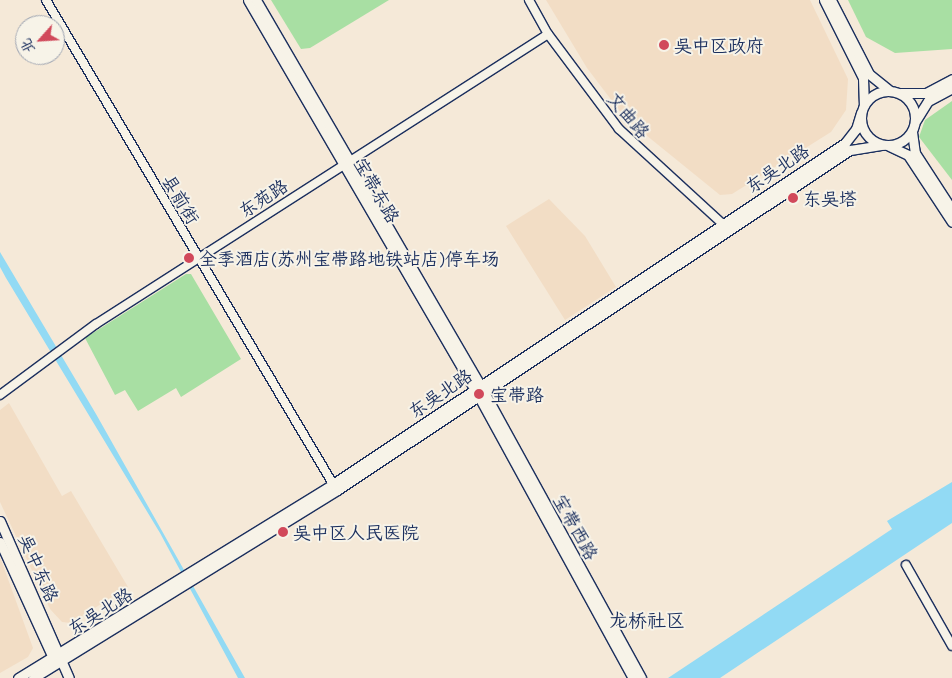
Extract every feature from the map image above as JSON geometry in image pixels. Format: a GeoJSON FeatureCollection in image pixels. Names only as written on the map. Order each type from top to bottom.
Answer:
{"type":"FeatureCollection","features":[{"type":"Feature","properties":{"kind":"main road","name":"宝带东路"},"geometry":{"type":"LineString","coordinates":[[248,0],[346,162],[479,390]]}},
{"type":"Feature","properties":{"kind":"main road","name":"宝带东路"},"geometry":{"type":"LineString","coordinates":[[256,0],[346,162]]}},
{"type":"Feature","properties":{"kind":"main road"},"geometry":{"type":"LineString","coordinates":[[824,0],[864,80],[862,111],[866,134],[908,155],[952,222]]}},
{"type":"Feature","properties":{"kind":"main road"},"geometry":{"type":"LineString","coordinates":[[831,0],[871,77],[912,104],[915,153],[952,210]]}},
{"type":"Feature","properties":{"kind":"main road"},"geometry":{"type":"LineString","coordinates":[[862,111],[872,96],[894,91],[923,93],[950,84]]}},
{"type":"Feature","properties":{"kind":"main road"},"geometry":{"type":"LineString","coordinates":[[885,145],[903,141],[914,126],[926,103],[950,84]]}},
{"type":"Feature","properties":{"kind":"main road","name":"东吴北路"},"geometry":{"type":"LineString","coordinates":[[726,227],[846,142],[862,111]]}},
{"type":"Feature","properties":{"kind":"main road","name":"东吴北路"},"geometry":{"type":"LineString","coordinates":[[33,678],[58,660],[335,487],[726,227],[851,149],[885,145]]}},
{"type":"Feature","properties":{"kind":"main road","name":"宝带西路"},"geometry":{"type":"LineString","coordinates":[[479,390],[633,678]]}},
{"type":"Feature","properties":{"kind":"main road","name":"宝带西路"},"geometry":{"type":"LineString","coordinates":[[479,390],[640,678]]}},
{"type":"Feature","properties":{"kind":"main road","name":"吴中东路"},"geometry":{"type":"LineString","coordinates":[[0,521],[58,660]]}},
{"type":"Feature","properties":{"kind":"main road","name":"吴中东路"},"geometry":{"type":"LineString","coordinates":[[0,542],[58,660]]}},
{"type":"Feature","properties":{"kind":"main road"},"geometry":{"type":"LineString","coordinates":[[58,660],[63,678]]}},
{"type":"Feature","properties":{"kind":"main road"},"geometry":{"type":"LineString","coordinates":[[58,660],[70,678]]}},
{"type":"Feature","properties":{"kind":"main road","name":"东吴北路"},"geometry":{"type":"LineString","coordinates":[[18,678],[58,660]]}},
{"type":"Feature","properties":{"kind":"street","name":"县前街"},"geometry":{"type":"LineString","coordinates":[[46,0],[335,487]]}},
{"type":"Feature","properties":{"kind":"street","name":"文曲路"},"geometry":{"type":"LineString","coordinates":[[529,0],[548,34],[619,129],[726,227]]}},
{"type":"Feature","properties":{"kind":"street","name":"东苑路"},"geometry":{"type":"LineString","coordinates":[[0,395],[62,349],[199,258],[548,34]]}},
{"type":"Feature","properties":{"kind":"street"},"geometry":{"type":"LineString","coordinates":[[906,565],[952,646]]}},
{"type":"Feature","properties":{"kind":"shaded area"},"geometry":{"type":"Polygon","coordinates":[[[546,0],[810,0],[848,79],[846,110],[831,132],[732,194],[720,195],[625,118],[587,68],[546,0]]]}},
{"type":"Feature","properties":{"kind":"shaded area"},"geometry":{"type":"Polygon","coordinates":[[[549,199],[585,236],[616,287],[565,320],[506,226],[549,199]]]}},
{"type":"Feature","properties":{"kind":"shaded area"},"geometry":{"type":"Polygon","coordinates":[[[9,403],[62,496],[71,491],[128,587],[71,623],[62,622],[50,609],[0,502],[0,410],[9,403]]]}},
{"type":"Feature","properties":{"kind":"shaded area"},"geometry":{"type":"Polygon","coordinates":[[[0,557],[33,648],[28,657],[0,673],[0,557]]]}},
{"type":"Feature","properties":{"kind":"green space"},"geometry":{"type":"Polygon","coordinates":[[[271,0],[389,0],[310,48],[301,49],[271,0]]]}},
{"type":"Feature","properties":{"kind":"green space"},"geometry":{"type":"Polygon","coordinates":[[[848,0],[952,0],[952,49],[895,53],[866,37],[848,0]]]}},
{"type":"Feature","properties":{"kind":"green space"},"geometry":{"type":"Polygon","coordinates":[[[952,101],[952,180],[919,137],[925,120],[952,101]]]}},
{"type":"Feature","properties":{"kind":"green space"},"geometry":{"type":"Polygon","coordinates":[[[186,274],[191,274],[241,359],[181,397],[176,388],[138,411],[125,390],[115,395],[85,338],[186,274]]]}},
{"type":"Feature","properties":{"kind":"water"},"geometry":{"type":"Polygon","coordinates":[[[0,252],[96,414],[245,678],[238,678],[160,533],[6,278],[0,267],[0,252]]]}},
{"type":"Feature","properties":{"kind":"water"},"geometry":{"type":"Polygon","coordinates":[[[952,482],[952,523],[720,678],[668,678],[892,529],[887,521],[952,482]]]}},
{"type":"Feature","properties":{"kind":"place","name":"吴中区政府"},"geometry":{"type":"Point","coordinates":[664,45]}},
{"type":"Feature","properties":{"kind":"place","name":"东吴塔"},"geometry":{"type":"Point","coordinates":[793,198]}},
{"type":"Feature","properties":{"kind":"place","name":"全季酒店(苏州宝带路地铁站店)停车场"},"geometry":{"type":"Point","coordinates":[189,258]}},
{"type":"Feature","properties":{"kind":"place","name":"宝带路"},"geometry":{"type":"Point","coordinates":[479,394]}},
{"type":"Feature","properties":{"kind":"place","name":"吴中区人民医院"},"geometry":{"type":"Point","coordinates":[283,532]}},
{"type":"Feature","properties":{"kind":"district","name":"龙桥社区"},"geometry":{"type":"Point","coordinates":[647,620]}}]}
